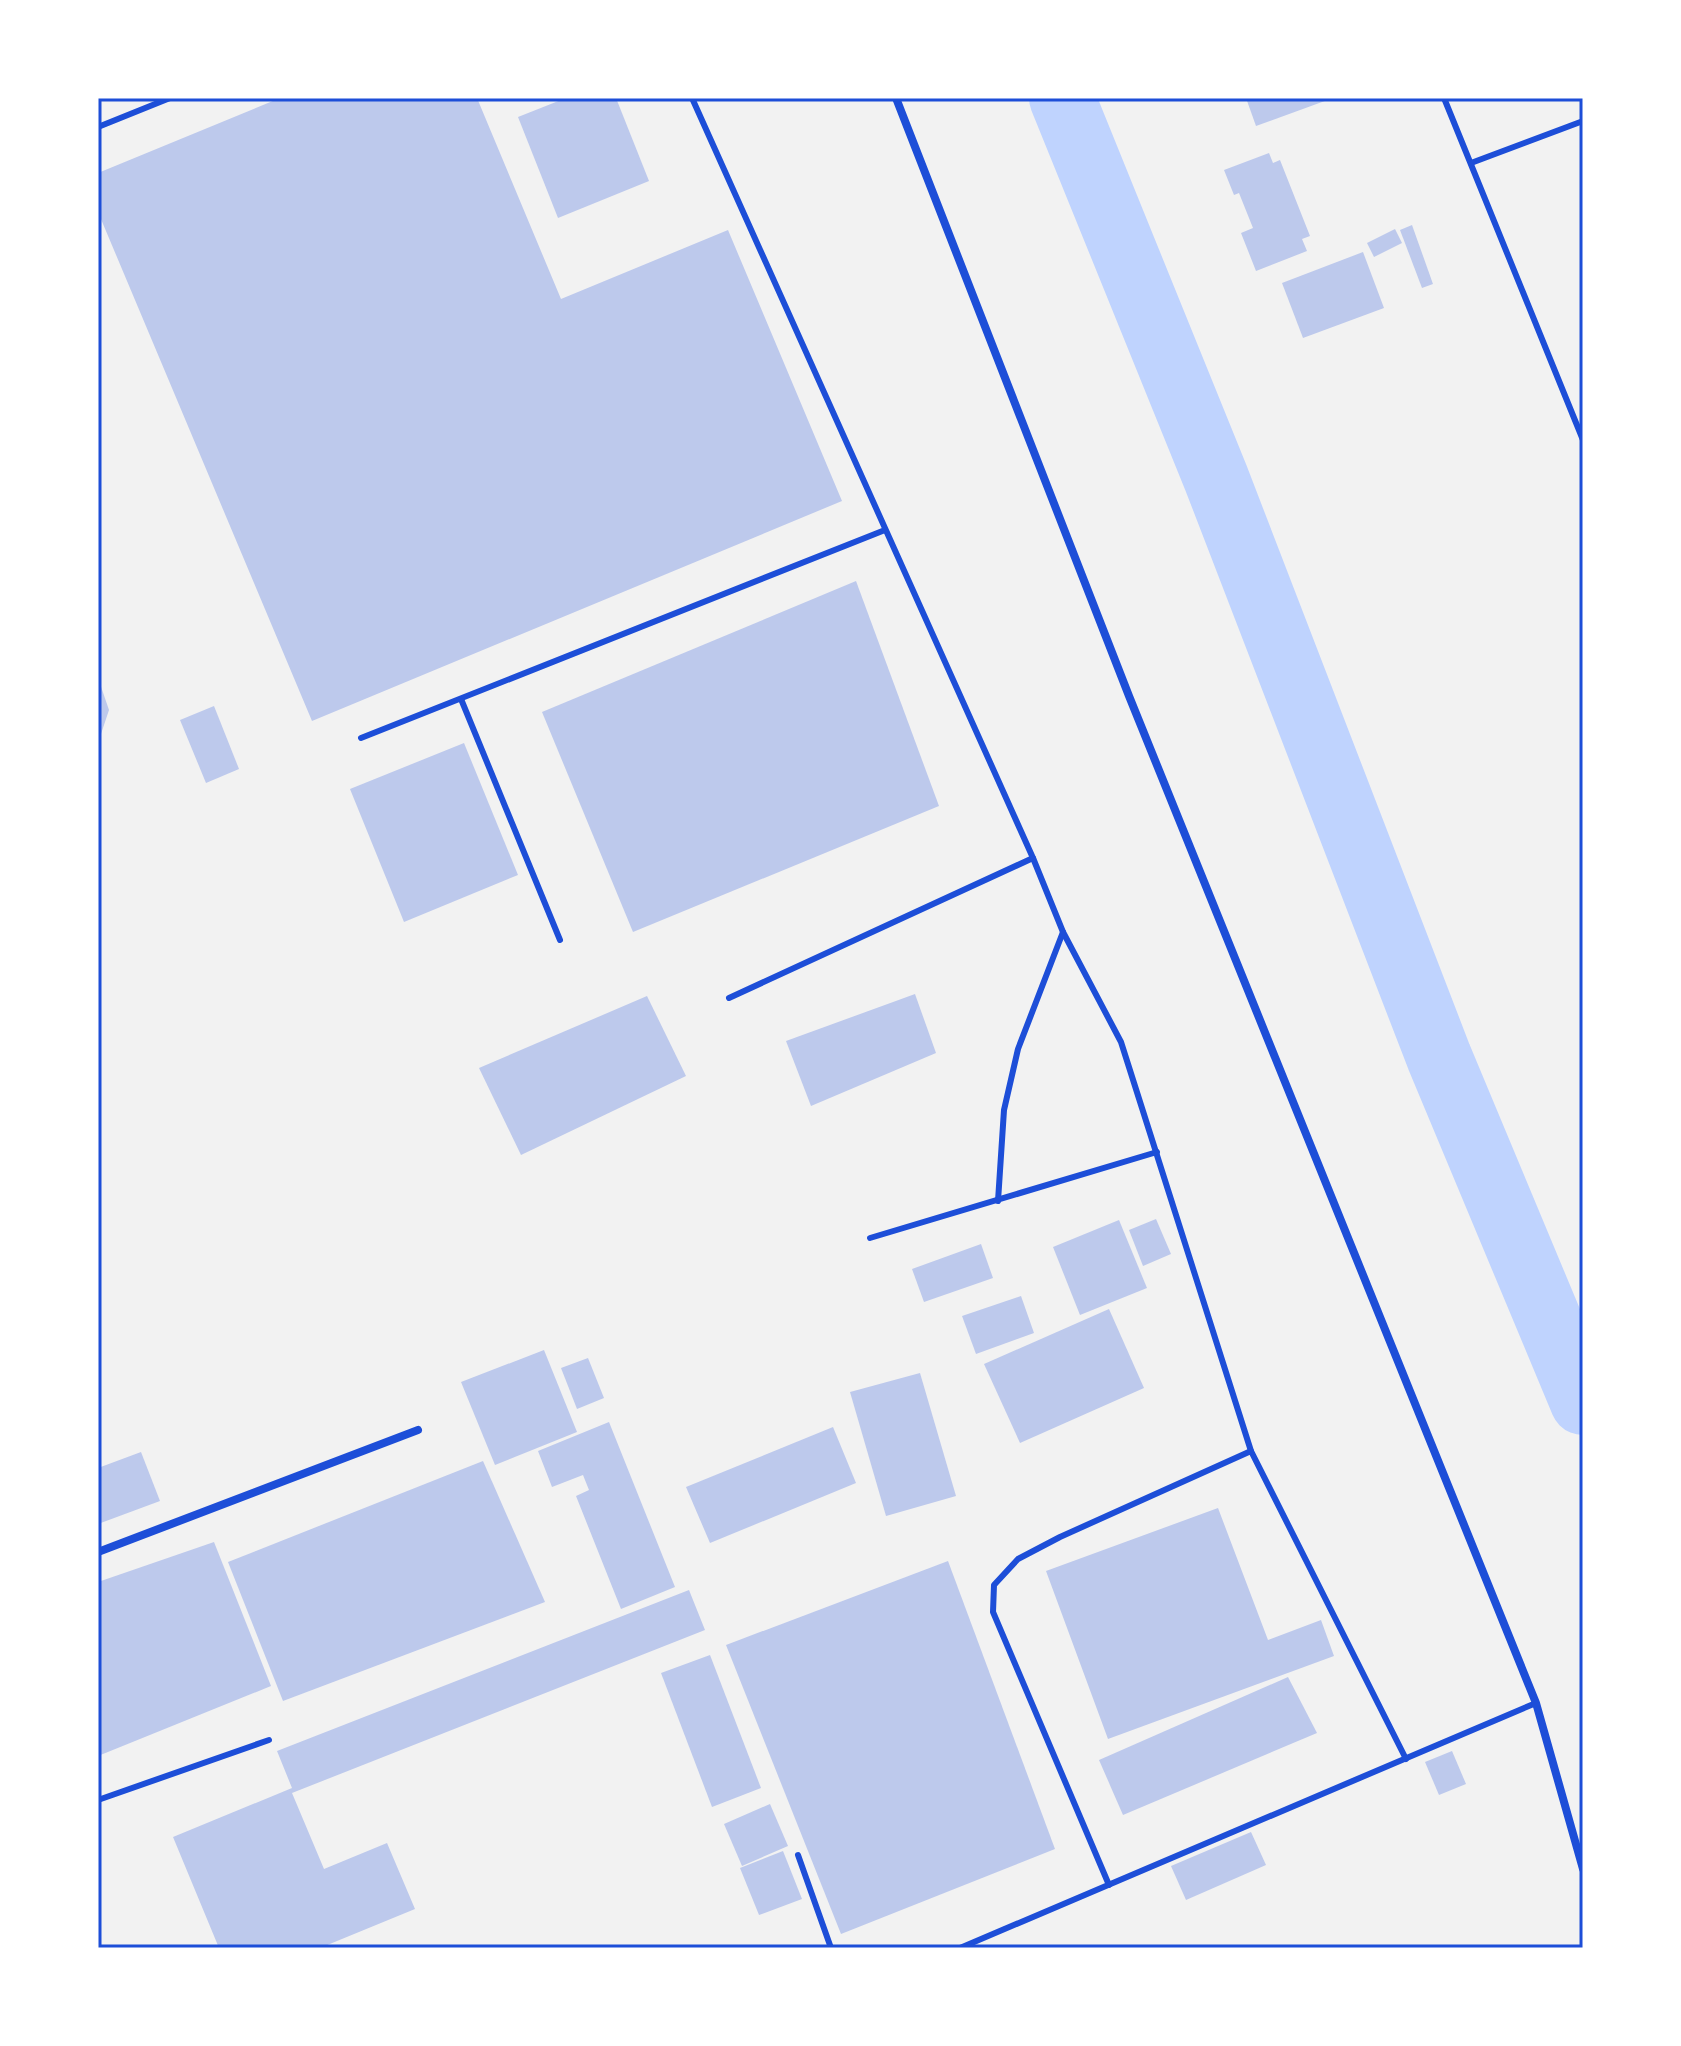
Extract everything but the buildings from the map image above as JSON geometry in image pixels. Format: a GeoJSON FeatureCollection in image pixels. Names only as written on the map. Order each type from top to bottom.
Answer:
{"type":"FeatureCollection","features":[{"type":"Feature","properties":{"kind":"street"},"geometry":{"type":"LineString","coordinates":[[896,98],[1129,696],[1536,1703],[1583,1869]]}},
{"type":"Feature","properties":{"kind":"street"},"geometry":{"type":"LineString","coordinates":[[98,1552],[418,1430]]}},
{"type":"Feature","properties":{"kind":"lane"},"geometry":{"type":"LineString","coordinates":[[98,127],[170,98]]}},
{"type":"Feature","properties":{"kind":"lane"},"geometry":{"type":"LineString","coordinates":[[692,98],[1033,858],[1063,932],[1121,1042],[1251,1451],[1406,1759]]}},
{"type":"Feature","properties":{"kind":"lane"},"geometry":{"type":"LineString","coordinates":[[1444,98],[1583,440]]}},
{"type":"Feature","properties":{"kind":"lane"},"geometry":{"type":"LineString","coordinates":[[1471,163],[1583,121]]}},
{"type":"Feature","properties":{"kind":"lane"},"geometry":{"type":"LineString","coordinates":[[361,738],[885,530]]}},
{"type":"Feature","properties":{"kind":"lane"},"geometry":{"type":"LineString","coordinates":[[461,699],[560,940]]}},
{"type":"Feature","properties":{"kind":"lane"},"geometry":{"type":"LineString","coordinates":[[729,998],[1033,858]]}},
{"type":"Feature","properties":{"kind":"lane"},"geometry":{"type":"LineString","coordinates":[[998,1201],[1004,1110],[1015,1064],[1063,932]]}},
{"type":"Feature","properties":{"kind":"lane"},"geometry":{"type":"LineString","coordinates":[[870,1238],[1157,1152]]}},
{"type":"Feature","properties":{"kind":"lane"},"geometry":{"type":"LineString","coordinates":[[1109,1885],[993,1612],[994,1585],[1018,1559],[1060,1537],[1251,1451]]}},
{"type":"Feature","properties":{"kind":"lane"},"geometry":{"type":"LineString","coordinates":[[960,1948],[1536,1703]]}},
{"type":"Feature","properties":{"kind":"lane"},"geometry":{"type":"LineString","coordinates":[[98,1800],[269,1740]]}},
{"type":"Feature","properties":{"kind":"lane"},"geometry":{"type":"LineString","coordinates":[[798,1855],[831,1948]]}},
{"type":"Feature","properties":{"kind":"waterway"},"geometry":{"type":"LineString","coordinates":[[1062,98],[1216,478],[1439,1057],[1583,1402]]}}]}
